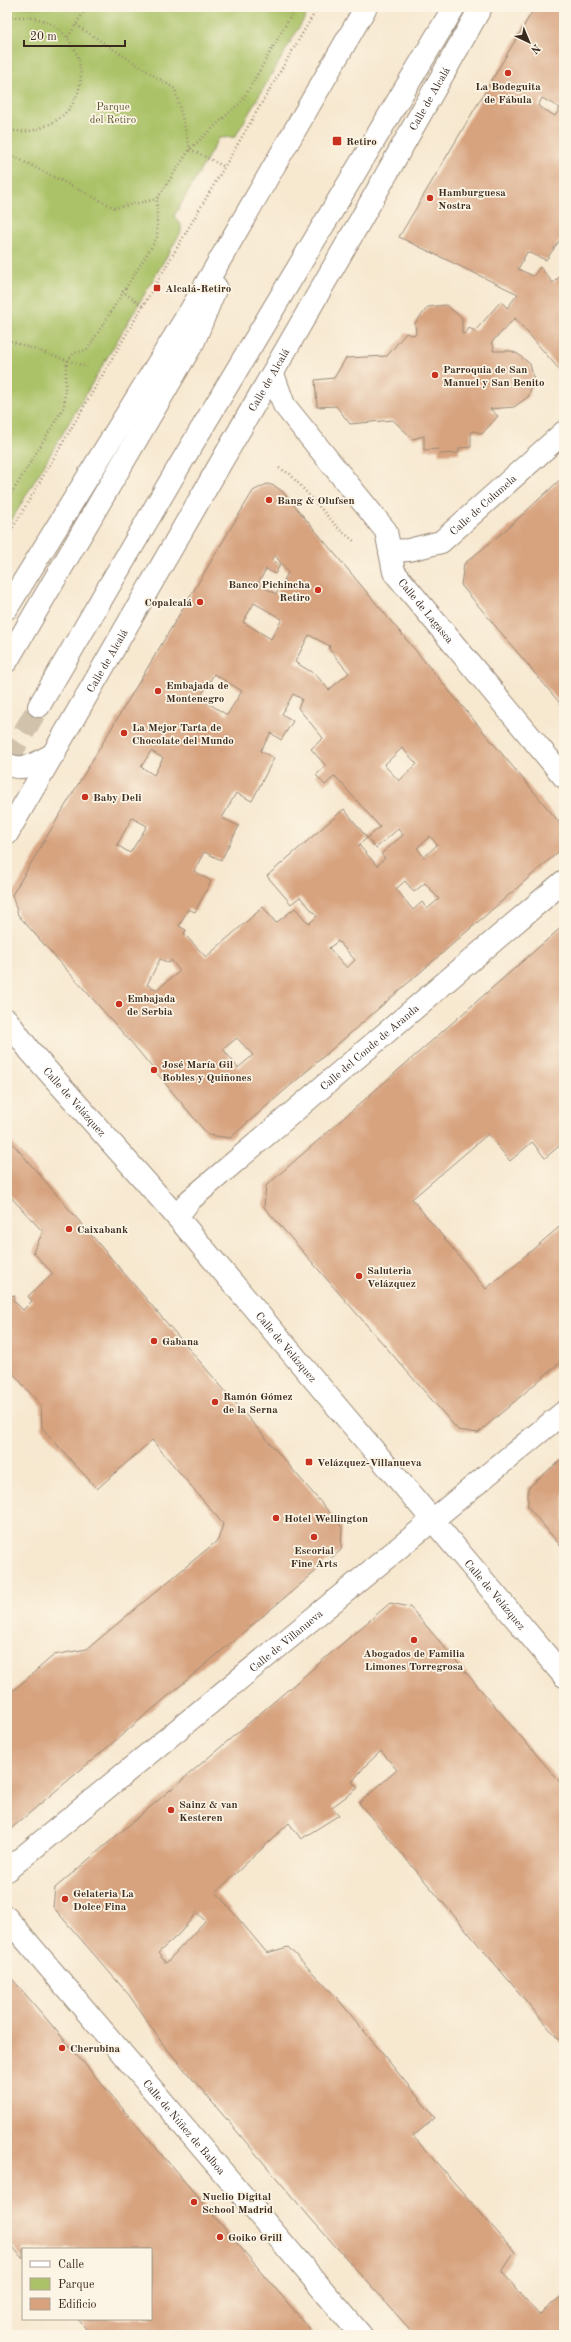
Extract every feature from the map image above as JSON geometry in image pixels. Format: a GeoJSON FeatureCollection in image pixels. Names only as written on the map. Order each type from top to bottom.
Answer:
{"type":"FeatureCollection","features":[{"type":"Feature","properties":{"kind":"street"},"geometry":{"type":"LineString","coordinates":[[7,608],[192,308],[366,7]]}},
{"type":"Feature","properties":{"kind":"street"},"geometry":{"type":"LineString","coordinates":[[39,706],[178,468],[454,7]]}},
{"type":"Feature","properties":{"kind":"street","name":"Calle de Alcalá"},"geometry":{"type":"LineString","coordinates":[[7,834],[273,374],[481,7]]}},
{"type":"Feature","properties":{"kind":"street"},"geometry":{"type":"LineString","coordinates":[[7,661],[194,341],[215,291],[222,255]]}},
{"type":"Feature","properties":{"kind":"street","name":"Calle de Lagasca"},"geometry":{"type":"LineString","coordinates":[[273,374],[284,405],[386,531],[394,572],[564,777]]}},
{"type":"Feature","properties":{"kind":"street","name":"Calle de Columela"},"geometry":{"type":"LineString","coordinates":[[390,551],[410,550],[440,542],[564,432]]}},
{"type":"Feature","properties":{"kind":"street"},"geometry":{"type":"LineString","coordinates":[[7,764],[21,768],[35,764],[55,753]]}},
{"type":"Feature","properties":{"kind":"street","name":"Calle del Conde de Aranda"},"geometry":{"type":"LineString","coordinates":[[177,1217],[196,1196],[564,880]]}},
{"type":"Feature","properties":{"kind":"street","name":"Calle de Velázquez"},"geometry":{"type":"LineString","coordinates":[[7,1020],[30,1051],[177,1217],[564,1676]]}},
{"type":"Feature","properties":{"kind":"street"},"geometry":{"type":"LineString","coordinates":[[7,1036],[30,1051]]}},
{"type":"Feature","properties":{"kind":"street","name":"Calle de Villanueva"},"geometry":{"type":"LineString","coordinates":[[7,1870],[564,1412]]}},
{"type":"Feature","properties":{"kind":"street","name":"Calle de Núñez de Balboa"},"geometry":{"type":"LineString","coordinates":[[7,1918],[361,2335]]}},
{"type":"Feature","properties":{"kind":"path"},"geometry":{"type":"LineString","coordinates":[[68,37],[87,7]]}},
{"type":"Feature","properties":{"kind":"path"},"geometry":{"type":"LineString","coordinates":[[7,501],[64,407],[68,360],[74,353],[86,350],[157,238],[157,199],[190,149],[242,102],[296,7]]}},
{"type":"Feature","properties":{"kind":"path"},"geometry":{"type":"LineString","coordinates":[[7,538],[318,7]]}},
{"type":"Feature","properties":{"kind":"path"},"geometry":{"type":"LineString","coordinates":[[7,18],[21,16],[38,18],[55,25],[68,37],[78,54],[81,74],[77,93],[67,111],[52,124],[34,131],[14,132],[7,129]]}},
{"type":"Feature","properties":{"kind":"path"},"geometry":{"type":"LineString","coordinates":[[76,25],[175,89],[190,149],[225,167]]}},
{"type":"Feature","properties":{"kind":"path"},"geometry":{"type":"LineString","coordinates":[[7,153],[115,208],[157,199]]}},
{"type":"Feature","properties":{"kind":"path"},"geometry":{"type":"LineString","coordinates":[[122,291],[143,306]]}},
{"type":"Feature","properties":{"kind":"path"},"geometry":{"type":"LineString","coordinates":[[7,340],[87,367]]}},
{"type":"Feature","properties":{"kind":"path"},"geometry":{"type":"LineString","coordinates":[[279,468],[290,474],[340,530],[358,544]]}},
{"type":"Feature","properties":{"kind":"green space","name":"Parque del Retiro"},"geometry":{"type":"Polygon","coordinates":[[[7,7],[311,7],[235,137],[219,138],[174,216],[181,225],[181,232],[7,528],[7,7]]]}},
{"type":"Feature","properties":{"kind":"building"},"geometry":{"type":"Polygon","coordinates":[[[535,7],[564,7],[564,59],[562,64],[564,65],[564,234],[546,260],[527,252],[518,269],[533,276],[540,267],[553,283],[564,272],[564,375],[515,318],[491,343],[494,346],[493,351],[511,351],[518,354],[530,364],[534,380],[528,397],[514,407],[490,409],[498,416],[482,434],[474,431],[471,432],[471,447],[459,448],[459,453],[439,454],[438,449],[424,450],[424,436],[413,439],[393,420],[350,424],[336,406],[317,407],[315,380],[334,378],[346,358],[387,356],[406,333],[411,335],[416,334],[415,323],[428,307],[446,305],[462,318],[462,334],[466,333],[469,328],[475,331],[501,301],[507,308],[518,294],[399,237],[535,7]],[[542,98],[538,106],[555,116],[560,108],[542,98]]]}},
{"type":"Feature","properties":{"kind":"building"},"geometry":{"type":"Polygon","coordinates":[[[564,476],[564,708],[461,585],[464,564],[509,527],[564,476]]]}},
{"type":"Feature","properties":{"kind":"building"},"geometry":{"type":"Polygon","coordinates":[[[267,484],[275,486],[283,492],[564,828],[564,847],[230,1138],[208,1135],[131,1042],[18,915],[12,895],[253,491],[267,484]],[[275,555],[271,560],[280,565],[275,574],[266,569],[258,584],[276,594],[288,573],[275,555]],[[254,603],[243,622],[271,639],[282,619],[254,603]],[[309,635],[295,662],[316,675],[329,690],[349,673],[329,649],[330,646],[309,635]],[[214,674],[200,698],[227,715],[242,691],[214,674]],[[293,694],[282,714],[293,721],[281,740],[271,733],[260,751],[274,758],[252,801],[236,793],[222,818],[239,826],[221,860],[204,852],[194,871],[211,881],[195,912],[188,909],[179,926],[186,930],[184,934],[206,957],[263,907],[276,923],[295,908],[309,924],[317,916],[300,897],[291,904],[267,876],[344,809],[367,838],[380,827],[335,776],[325,785],[316,775],[326,766],[311,749],[323,738],[298,708],[302,699],[293,694]],[[402,748],[384,765],[399,781],[417,764],[402,748]],[[151,751],[141,767],[154,775],[163,758],[151,751]],[[132,818],[117,845],[130,853],[147,826],[132,818]],[[398,829],[376,848],[367,838],[359,845],[377,866],[385,858],[381,854],[403,835],[398,829]],[[430,836],[417,848],[424,857],[437,845],[430,836]],[[405,881],[396,889],[413,910],[422,902],[427,909],[439,899],[425,883],[414,892],[405,881]],[[338,941],[329,948],[347,968],[355,960],[338,941]],[[160,959],[147,985],[156,989],[155,991],[180,971],[171,960],[169,963],[160,959]],[[237,1038],[223,1049],[238,1068],[253,1055],[237,1038]]]}},
{"type":"Feature","properties":{"kind":"building"},"geometry":{"type":"Polygon","coordinates":[[[564,925],[564,1142],[545,1158],[532,1142],[510,1161],[488,1134],[412,1199],[486,1289],[564,1223],[564,1359],[478,1433],[458,1430],[264,1207],[266,1186],[564,925]]]}},
{"type":"Feature","properties":{"kind":"building"},"geometry":{"type":"Polygon","coordinates":[[[7,1137],[342,1527],[341,1550],[7,1832],[7,1696],[54,1655],[87,1649],[218,1540],[223,1524],[152,1440],[97,1489],[42,1428],[41,1406],[7,1366],[7,1294],[15,1296],[13,1300],[23,1310],[32,1301],[28,1296],[53,1274],[33,1252],[43,1232],[7,1193],[7,1137]]]}},
{"type":"Feature","properties":{"kind":"building"},"geometry":{"type":"Polygon","coordinates":[[[564,1457],[564,1550],[528,1507],[528,1488],[564,1457]]]}},
{"type":"Feature","properties":{"kind":"building"},"geometry":{"type":"Polygon","coordinates":[[[390,1603],[410,1607],[564,1787],[564,2046],[359,1803],[397,1770],[381,1751],[365,1766],[352,1782],[358,1788],[332,1807],[339,1815],[301,1839],[289,1823],[216,1892],[267,1953],[288,1947],[337,1998],[435,2118],[413,2136],[515,2252],[502,2272],[539,2315],[564,2294],[564,2335],[415,2335],[312,2220],[162,2043],[129,1995],[53,1907],[55,1888],[390,1603]],[[197,1912],[179,1934],[158,1953],[166,1963],[205,1921],[197,1912]]]}},
{"type":"Feature","properties":{"kind":"building"},"geometry":{"type":"Polygon","coordinates":[[[7,1973],[315,2335],[91,2335],[79,2320],[152,2320],[152,2248],[22,2248],[22,2258],[7,2240],[7,1973]]]}},
{"type":"Feature","properties":{"kind":"tunnel"},"geometry":{"type":"LineString","coordinates":[[7,761],[39,706]]}},
{"type":"Feature","properties":{"kind":"place","name":"La Bodeguita de Fábula"},"geometry":{"type":"Point","coordinates":[508,73]}},
{"type":"Feature","properties":{"kind":"place","name":"Retiro"},"geometry":{"type":"Point","coordinates":[337,141]}},
{"type":"Feature","properties":{"kind":"place","name":"Hamburguesa Nostra"},"geometry":{"type":"Point","coordinates":[430,198]}},
{"type":"Feature","properties":{"kind":"place","name":"Alcalá-Retiro"},"geometry":{"type":"Point","coordinates":[157,288]}},
{"type":"Feature","properties":{"kind":"place","name":"Parroquia de San Manuel y San Benito"},"geometry":{"type":"Point","coordinates":[435,375]}},
{"type":"Feature","properties":{"kind":"place","name":"Bang & Olufsen"},"geometry":{"type":"Point","coordinates":[269,500]}},
{"type":"Feature","properties":{"kind":"place","name":"Banco Pichincha Retiro"},"geometry":{"type":"Point","coordinates":[318,590]}},
{"type":"Feature","properties":{"kind":"place","name":"Copalcalá"},"geometry":{"type":"Point","coordinates":[200,602]}},
{"type":"Feature","properties":{"kind":"place","name":"Embajada de Montenegro"},"geometry":{"type":"Point","coordinates":[158,691]}},
{"type":"Feature","properties":{"kind":"place","name":"La Mejor Tarta de Chocolate del Mundo"},"geometry":{"type":"Point","coordinates":[124,733]}},
{"type":"Feature","properties":{"kind":"place","name":"Baby Deli"},"geometry":{"type":"Point","coordinates":[85,797]}},
{"type":"Feature","properties":{"kind":"place","name":"Embajada de Serbia"},"geometry":{"type":"Point","coordinates":[119,1004]}},
{"type":"Feature","properties":{"kind":"place","name":"José María Gil Robles y Quiñones"},"geometry":{"type":"Point","coordinates":[154,1070]}},
{"type":"Feature","properties":{"kind":"place","name":"Caixabank"},"geometry":{"type":"Point","coordinates":[69,1229]}},
{"type":"Feature","properties":{"kind":"place","name":"Saluteria Velázquez"},"geometry":{"type":"Point","coordinates":[359,1276]}},
{"type":"Feature","properties":{"kind":"place","name":"Gabana"},"geometry":{"type":"Point","coordinates":[154,1341]}},
{"type":"Feature","properties":{"kind":"place","name":"Ramón Gómez de la Serna"},"geometry":{"type":"Point","coordinates":[215,1402]}},
{"type":"Feature","properties":{"kind":"place","name":"Velázquez-Villanueva"},"geometry":{"type":"Point","coordinates":[309,1462]}},
{"type":"Feature","properties":{"kind":"place","name":"Hotel Wellington"},"geometry":{"type":"Point","coordinates":[276,1518]}},
{"type":"Feature","properties":{"kind":"place","name":"Escorial Fine Arts"},"geometry":{"type":"Point","coordinates":[314,1537]}},
{"type":"Feature","properties":{"kind":"place","name":"Abogados de Familia Limones Torregrosa"},"geometry":{"type":"Point","coordinates":[414,1640]}},
{"type":"Feature","properties":{"kind":"place","name":"Sainz & van Kesteren"},"geometry":{"type":"Point","coordinates":[171,1810]}},
{"type":"Feature","properties":{"kind":"place","name":"Gelateria La Dolce Fina"},"geometry":{"type":"Point","coordinates":[65,1899]}},
{"type":"Feature","properties":{"kind":"place","name":"Cherubina"},"geometry":{"type":"Point","coordinates":[62,2048]}},
{"type":"Feature","properties":{"kind":"place","name":"Nuclio Digital School Madrid"},"geometry":{"type":"Point","coordinates":[194,2202]}},
{"type":"Feature","properties":{"kind":"place","name":"Goiko Grill"},"geometry":{"type":"Point","coordinates":[220,2237]}}]}
